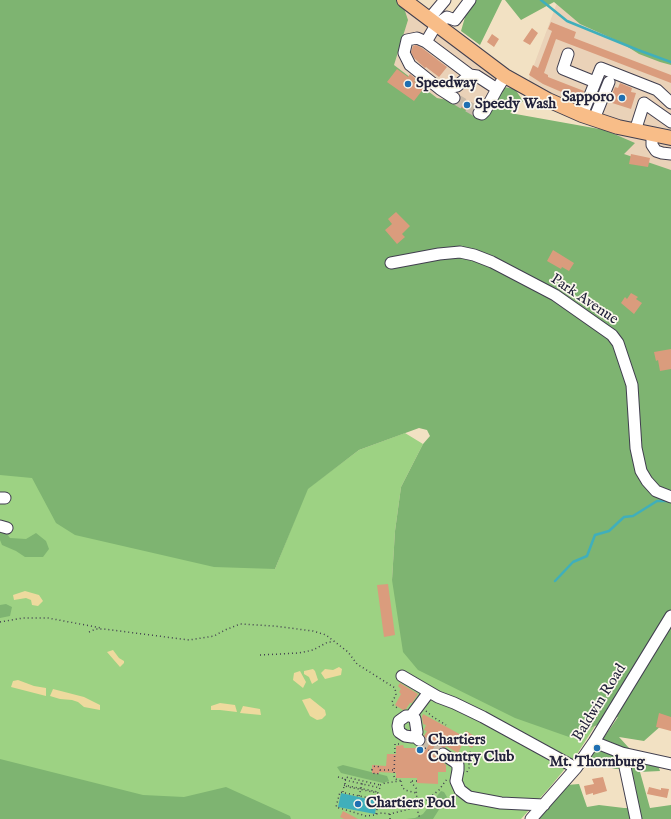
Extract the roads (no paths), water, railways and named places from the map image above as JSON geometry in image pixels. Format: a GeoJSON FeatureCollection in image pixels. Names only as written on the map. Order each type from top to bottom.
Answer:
{"type":"FeatureCollection","features":[{"type":"Feature","properties":{"kind":"main road"},"geometry":{"type":"LineString","coordinates":[[404,0],[437,18],[505,76],[548,100],[588,117],[635,131],[671,138]]}},
{"type":"Feature","properties":{"kind":"street"},"geometry":{"type":"LineString","coordinates":[[426,42],[445,0]]}},
{"type":"Feature","properties":{"kind":"street"},"geometry":{"type":"LineString","coordinates":[[437,18],[455,20],[470,0]]}},
{"type":"Feature","properties":{"kind":"street"},"geometry":{"type":"LineString","coordinates":[[454,98],[440,89],[410,65],[404,53],[407,40],[417,38],[426,42],[470,75],[477,76],[497,89]]}},
{"type":"Feature","properties":{"kind":"street"},"geometry":{"type":"LineString","coordinates":[[568,54],[563,69],[595,82]]}},
{"type":"Feature","properties":{"kind":"street"},"geometry":{"type":"LineString","coordinates":[[588,117],[595,82],[601,68],[657,90],[671,103]]}},
{"type":"Feature","properties":{"kind":"street"},"geometry":{"type":"LineString","coordinates":[[440,89],[457,86],[470,75]]}},
{"type":"Feature","properties":{"kind":"street"},"geometry":{"type":"LineString","coordinates":[[480,113],[482,114],[485,111],[505,76]]}},
{"type":"Feature","properties":{"kind":"street"},"geometry":{"type":"LineString","coordinates":[[588,117],[609,82]]}},
{"type":"Feature","properties":{"kind":"street"},"geometry":{"type":"LineString","coordinates":[[635,131],[644,103],[671,122]]}},
{"type":"Feature","properties":{"kind":"street"},"geometry":{"type":"LineString","coordinates":[[652,134],[652,145],[656,151],[671,154]]}},
{"type":"Feature","properties":{"kind":"street","name":"Park Avenue"},"geometry":{"type":"LineString","coordinates":[[391,263],[446,253],[460,252],[474,255],[492,262],[554,295],[612,335],[618,343],[632,385],[636,448],[641,471],[656,491],[671,496]]}},
{"type":"Feature","properties":{"kind":"street","name":"Baldwin Road"},"geometry":{"type":"LineString","coordinates":[[531,819],[576,768],[594,742],[671,616]]}},
{"type":"Feature","properties":{"kind":"street"},"geometry":{"type":"LineString","coordinates":[[402,676],[429,692],[483,718],[576,768]]}},
{"type":"Feature","properties":{"kind":"street"},"geometry":{"type":"LineString","coordinates":[[411,716],[415,719],[417,732],[414,737],[400,732],[398,726],[399,721],[406,716],[411,716],[429,692]]}},
{"type":"Feature","properties":{"kind":"street"},"geometry":{"type":"LineString","coordinates":[[594,742],[622,753],[671,764]]}},
{"type":"Feature","properties":{"kind":"street"},"geometry":{"type":"LineString","coordinates":[[622,753],[636,819]]}},
{"type":"Feature","properties":{"kind":"street"},"geometry":{"type":"LineString","coordinates":[[446,756],[458,765],[456,781],[460,790],[469,797],[501,803],[544,805]]}},
{"type":"Feature","properties":{"kind":"water","name":"Chartiers Pool"},"geometry":{"type":"Polygon","coordinates":[[[341,793],[377,801],[375,814],[338,807],[341,793]]]}},
{"type":"Feature","properties":{"kind":"waterway"},"geometry":{"type":"LineString","coordinates":[[541,0],[567,21],[671,62]]}},
{"type":"Feature","properties":{"kind":"waterway"},"geometry":{"type":"LineString","coordinates":[[555,581],[573,562],[587,556],[595,535],[609,531],[624,517],[633,516],[657,501],[670,501]]}},
{"type":"Feature","properties":{"kind":"tunnel"},"geometry":{"type":"LineString","coordinates":[[454,98],[479,113]]}},
{"type":"Feature","properties":{"kind":"tunnel"},"geometry":{"type":"LineString","coordinates":[[419,740],[443,754]]}},
{"type":"Feature","properties":{"kind":"place","name":"Speedway"},"geometry":{"type":"Point","coordinates":[408,84]}},
{"type":"Feature","properties":{"kind":"place","name":"Sapporo"},"geometry":{"type":"Point","coordinates":[622,98]}},
{"type":"Feature","properties":{"kind":"place","name":"Speedy Wash"},"geometry":{"type":"Point","coordinates":[467,105]}},
{"type":"Feature","properties":{"kind":"place","name":"Mt. Thornburg"},"geometry":{"type":"Point","coordinates":[597,748]}},
{"type":"Feature","properties":{"kind":"place","name":"Chartiers Country Club"},"geometry":{"type":"Point","coordinates":[420,750]}},
{"type":"Feature","properties":{"kind":"place","name":"Chartiers Pool"},"geometry":{"type":"Point","coordinates":[358,804]}}]}
